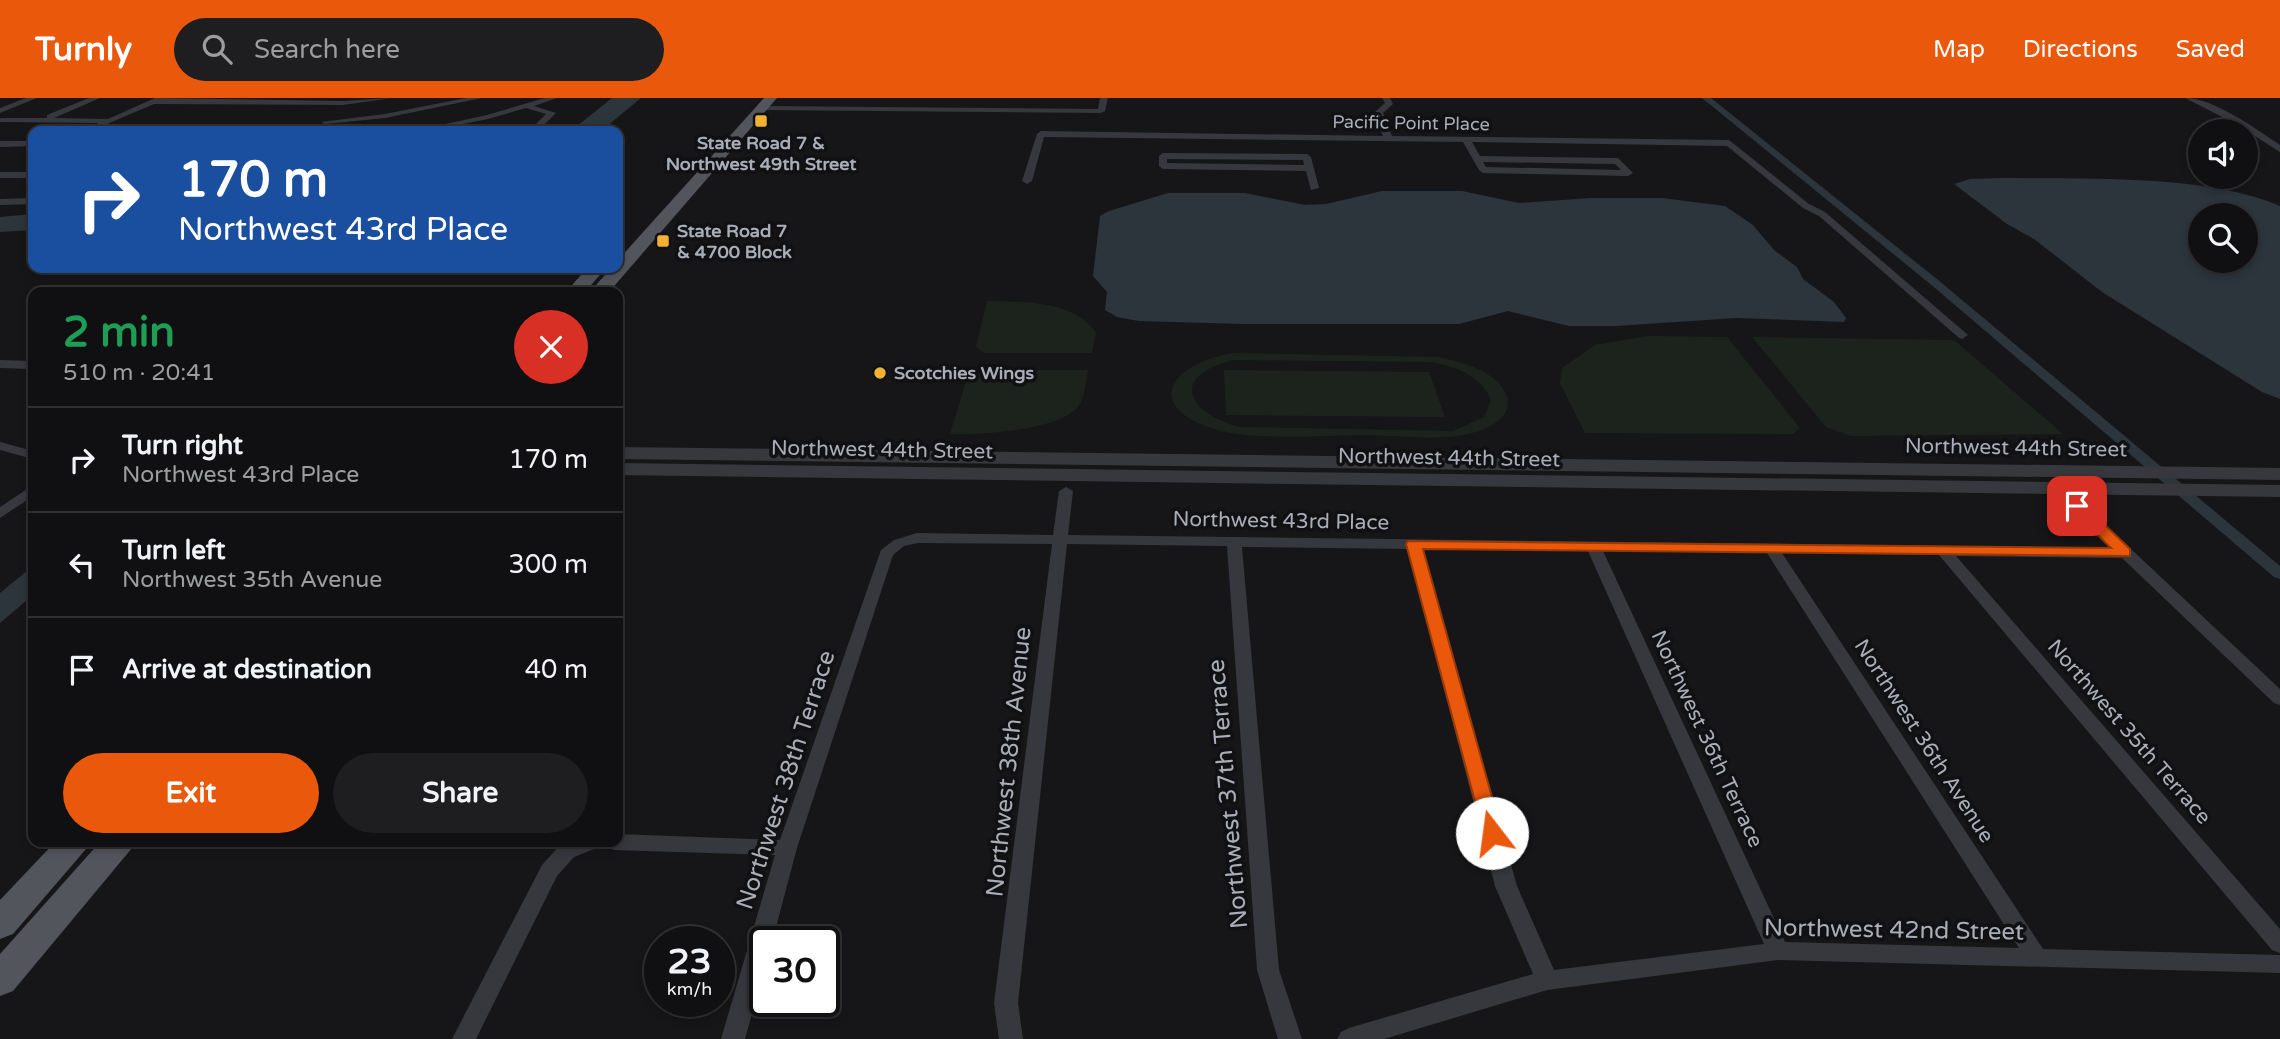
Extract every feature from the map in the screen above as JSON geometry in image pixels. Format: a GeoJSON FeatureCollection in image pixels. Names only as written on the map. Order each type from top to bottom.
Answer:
{"type":"FeatureCollection","features":[{"type":"Feature","properties":{"kind":"main road"},"geometry":{"type":"LineString","coordinates":[[623,265],[766,103]]}},
{"type":"Feature","properties":{"kind":"main road"},"geometry":{"type":"LineString","coordinates":[[580,287],[592,273]]}},
{"type":"Feature","properties":{"kind":"main road"},"geometry":{"type":"LineString","coordinates":[[603,287],[616,273]]}},
{"type":"Feature","properties":{"kind":"main road"},"geometry":{"type":"LineString","coordinates":[[0,924],[70,847]]}},
{"type":"Feature","properties":{"kind":"main road"},"geometry":{"type":"LineString","coordinates":[[65,906],[101,847]]}},
{"type":"Feature","properties":{"kind":"main road"},"geometry":{"type":"LineString","coordinates":[[0,980],[116,847]]}},
{"type":"Feature","properties":{"kind":"street"},"geometry":{"type":"LineString","coordinates":[[0,111],[33,98]]}},
{"type":"Feature","properties":{"kind":"street"},"geometry":{"type":"LineString","coordinates":[[41,120],[96,98]]}},
{"type":"Feature","properties":{"kind":"street"},"geometry":{"type":"LineString","coordinates":[[217,102],[226,98]]}},
{"type":"Feature","properties":{"kind":"street"},"geometry":{"type":"LineString","coordinates":[[279,104],[290,98]]}},
{"type":"Feature","properties":{"kind":"street"},"geometry":{"type":"LineString","coordinates":[[320,126],[343,103],[352,98]]}},
{"type":"Feature","properties":{"kind":"street"},"geometry":{"type":"LineString","coordinates":[[96,126],[158,100],[279,104],[343,103],[388,98]]}},
{"type":"Feature","properties":{"kind":"street"},"geometry":{"type":"LineString","coordinates":[[324,122],[405,113],[478,98]]}},
{"type":"Feature","properties":{"kind":"street"},"geometry":{"type":"LineString","coordinates":[[532,108],[553,98]]}},
{"type":"Feature","properties":{"kind":"street"},"geometry":{"type":"LineString","coordinates":[[454,126],[566,98]]}},
{"type":"Feature","properties":{"kind":"street"},"geometry":{"type":"LineString","coordinates":[[766,103],[1101,111],[1104,98]]}},
{"type":"Feature","properties":{"kind":"street"},"geometry":{"type":"LineString","coordinates":[[1387,98],[1389,104],[1379,112],[1388,138]]}},
{"type":"Feature","properties":{"kind":"street"},"geometry":{"type":"LineString","coordinates":[[2189,98],[2239,122],[2280,149]]}},
{"type":"Feature","properties":{"kind":"street"},"geometry":{"type":"LineString","coordinates":[[2202,98],[2280,139]]}},
{"type":"Feature","properties":{"kind":"street"},"geometry":{"type":"LineString","coordinates":[[532,108],[552,113],[538,126]]}},
{"type":"Feature","properties":{"kind":"street"},"geometry":{"type":"LineString","coordinates":[[0,120],[107,121]]}},
{"type":"Feature","properties":{"kind":"street","name":"Pacific Point Place"},"geometry":{"type":"LineString","coordinates":[[1027,181],[1041,134],[1729,143],[1806,206],[1822,214],[1962,335]]}},
{"type":"Feature","properties":{"kind":"street"},"geometry":{"type":"LineString","coordinates":[[1303,137],[1314,188]]}},
{"type":"Feature","properties":{"kind":"street"},"geometry":{"type":"LineString","coordinates":[[1466,139],[1483,170],[1628,173],[1618,161],[1477,159]]}},
{"type":"Feature","properties":{"kind":"street"},"geometry":{"type":"LineString","coordinates":[[0,146],[28,146]]}},
{"type":"Feature","properties":{"kind":"street"},"geometry":{"type":"LineString","coordinates":[[1307,157],[1163,156],[1163,166],[1309,168]]}},
{"type":"Feature","properties":{"kind":"street"},"geometry":{"type":"LineString","coordinates":[[0,175],[28,175]]}},
{"type":"Feature","properties":{"kind":"street"},"geometry":{"type":"LineString","coordinates":[[0,202],[28,201]]}},
{"type":"Feature","properties":{"kind":"street"},"geometry":{"type":"LineString","coordinates":[[0,364],[28,365]]}},
{"type":"Feature","properties":{"kind":"street"},"geometry":{"type":"LineString","coordinates":[[0,446],[28,454]]}},
{"type":"Feature","properties":{"kind":"street","name":"Northwest 44th Street"},"geometry":{"type":"LineString","coordinates":[[623,453],[2280,474]]}},
{"type":"Feature","properties":{"kind":"street","name":"Northwest 44th Street"},"geometry":{"type":"LineString","coordinates":[[623,469],[2280,491]]}},
{"type":"Feature","properties":{"kind":"street","name":"Northwest 38th Avenue"},"geometry":{"type":"LineString","coordinates":[[1011,1039],[1006,1003],[1066,491]]}},
{"type":"Feature","properties":{"kind":"street"},"geometry":{"type":"LineString","coordinates":[[0,514],[28,493]]}},
{"type":"Feature","properties":{"kind":"street"},"geometry":{"type":"LineString","coordinates":[[2077,506],[2280,699]]}},
{"type":"Feature","properties":{"kind":"street","name":"Northwest 43rd Place"},"geometry":{"type":"LineString","coordinates":[[899,543],[917,538],[2125,553]]}},
{"type":"Feature","properties":{"kind":"street","name":"Northwest 37th Terrace"},"geometry":{"type":"LineString","coordinates":[[1234,542],[1268,970],[1290,1039]]}},
{"type":"Feature","properties":{"kind":"street","name":"Northwest 38th Terrace"},"geometry":{"type":"LineString","coordinates":[[733,1039],[787,848],[886,553],[899,543]]}},
{"type":"Feature","properties":{"kind":"street"},"geometry":{"type":"LineString","coordinates":[[1414,544],[1506,886],[1546,980]]}},
{"type":"Feature","properties":{"kind":"street","name":"Northwest 36th Terrace"},"geometry":{"type":"LineString","coordinates":[[1593,546],[1778,951]]}},
{"type":"Feature","properties":{"kind":"street","name":"Northwest 36th Avenue"},"geometry":{"type":"LineString","coordinates":[[1771,548],[2038,959]]}},
{"type":"Feature","properties":{"kind":"street","name":"Northwest 35th Terrace"},"geometry":{"type":"LineString","coordinates":[[1943,550],[2280,944]]}},
{"type":"Feature","properties":{"kind":"street"},"geometry":{"type":"LineString","coordinates":[[623,842],[787,848]]}},
{"type":"Feature","properties":{"kind":"street"},"geometry":{"type":"LineString","coordinates":[[464,1039],[549,871],[567,851],[578,847]]}},
{"type":"Feature","properties":{"kind":"street","name":"Northwest 42nd Street"},"geometry":{"type":"LineString","coordinates":[[1349,1039],[1546,980],[1778,951],[2280,964]]}},
{"type":"Feature","properties":{"kind":"shaded area"},"geometry":{"type":"Polygon","coordinates":[[[612,98],[641,98],[607,126],[577,126],[612,98]]]}},
{"type":"Feature","properties":{"kind":"shaded area"},"geometry":{"type":"Polygon","coordinates":[[[2004,178],[2145,180],[2188,184],[2188,189],[2222,189],[2280,206],[2280,399],[2262,392],[2102,292],[2034,239],[2007,224],[1954,184],[1970,179],[2004,178]]]}},
{"type":"Feature","properties":{"kind":"shaded area"},"geometry":{"type":"Polygon","coordinates":[[[1382,191],[1462,191],[1519,203],[1591,198],[1662,198],[1725,206],[1753,225],[1774,250],[1797,267],[1803,279],[1834,302],[1846,318],[1844,322],[1737,318],[1616,326],[1569,326],[1508,311],[1459,324],[1244,324],[1139,321],[1117,317],[1105,310],[1107,292],[1093,276],[1100,216],[1109,211],[1168,193],[1245,193],[1305,205],[1326,204],[1382,191]]]}},
{"type":"Feature","properties":{"kind":"shaded area"},"geometry":{"type":"Polygon","coordinates":[[[28,214],[28,230],[0,232],[0,217],[28,214]]]}},
{"type":"Feature","properties":{"kind":"shaded area"},"geometry":{"type":"Polygon","coordinates":[[[987,301],[1046,305],[1075,314],[1087,322],[1096,333],[1092,353],[985,353],[976,347],[987,301]]]}},
{"type":"Feature","properties":{"kind":"shaded area"},"geometry":{"type":"Polygon","coordinates":[[[1649,336],[1727,337],[1800,428],[1793,434],[1585,433],[1560,383],[1562,368],[1595,345],[1649,336]]]}},
{"type":"Feature","properties":{"kind":"shaded area"},"geometry":{"type":"Polygon","coordinates":[[[1752,337],[1954,340],[2063,434],[1851,436],[1826,427],[1752,337]]]}},
{"type":"Feature","properties":{"kind":"shaded area"},"geometry":{"type":"Polygon","coordinates":[[[1234,353],[1438,357],[1476,368],[1494,379],[1506,394],[1507,410],[1491,426],[1468,434],[1445,437],[1273,436],[1234,433],[1194,421],[1179,410],[1172,399],[1173,387],[1180,376],[1193,366],[1211,358],[1234,353]],[[1234,360],[1200,375],[1193,384],[1192,394],[1206,412],[1239,427],[1453,431],[1484,417],[1491,401],[1482,385],[1468,374],[1432,362],[1234,360]]]}},
{"type":"Feature","properties":{"kind":"shaded area"},"geometry":{"type":"Polygon","coordinates":[[[981,370],[1088,370],[1080,404],[1068,415],[1017,430],[950,434],[968,375],[981,370]]]}},
{"type":"Feature","properties":{"kind":"shaded area"},"geometry":{"type":"Polygon","coordinates":[[[1224,370],[1429,372],[1445,417],[1226,415],[1224,370]]]}},
{"type":"Feature","properties":{"kind":"shaded area"},"geometry":{"type":"Polygon","coordinates":[[[28,570],[28,599],[0,623],[0,593],[28,570]]]}},
{"type":"Feature","properties":{"kind":"waterway"},"geometry":{"type":"LineString","coordinates":[[1706,98],[1939,286],[2280,574]]}},
{"type":"Feature","properties":{"kind":"place","name":"State Road 7 & Northwest 49th Street"},"geometry":{"type":"Point","coordinates":[761,121]}},
{"type":"Feature","properties":{"kind":"place","name":"State Road 7 & 4700 Block"},"geometry":{"type":"Point","coordinates":[663,241]}},
{"type":"Feature","properties":{"kind":"place","name":"Scotchies Wings"},"geometry":{"type":"Point","coordinates":[880,373]}},
{"type":"Feature","properties":{"kind":"route"},"geometry":{"type":"LineString","coordinates":[[1492,833],[1414,544],[2125,553],[2077,506]]}}]}
